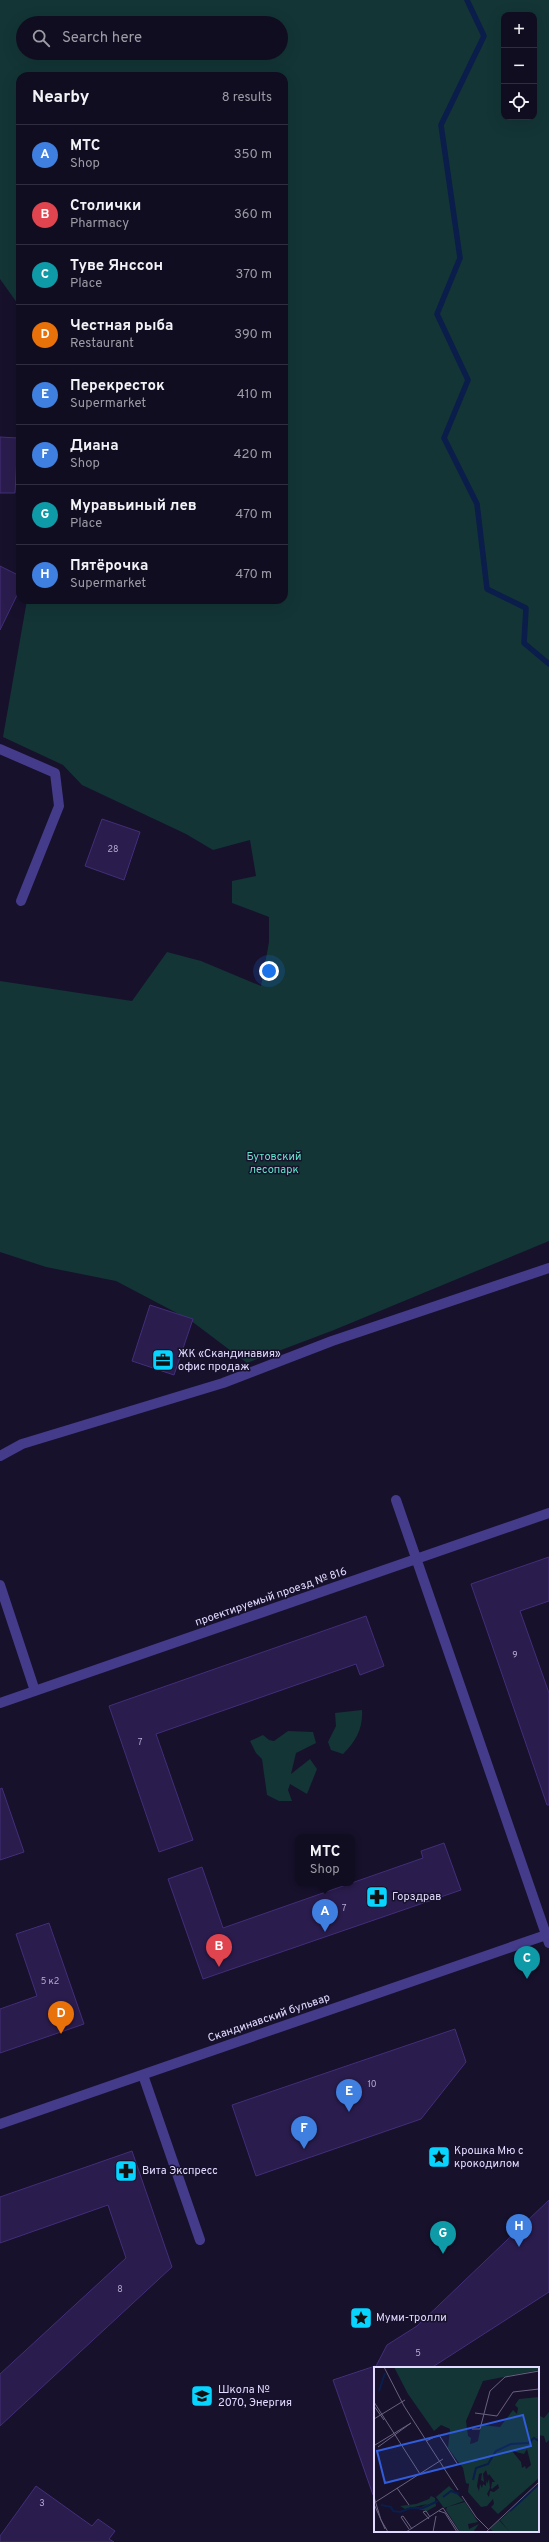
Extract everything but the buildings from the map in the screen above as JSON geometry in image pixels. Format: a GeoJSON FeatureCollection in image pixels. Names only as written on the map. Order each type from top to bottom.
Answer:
{"type":"FeatureCollection","features":[{"type":"Feature","properties":{"kind":"street"},"geometry":{"type":"LineString","coordinates":[[0,749],[55,773],[59,806],[20,901]]}},
{"type":"Feature","properties":{"kind":"street"},"geometry":{"type":"LineString","coordinates":[[0,1456],[22,1444],[223,1383],[332,1341],[549,1268]]}},
{"type":"Feature","properties":{"kind":"street"},"geometry":{"type":"LineString","coordinates":[[396,1500],[548,1939]]}},
{"type":"Feature","properties":{"kind":"street","name":"проектируемый проезд № 816"},"geometry":{"type":"LineString","coordinates":[[0,1704],[549,1513]]}},
{"type":"Feature","properties":{"kind":"street"},"geometry":{"type":"LineString","coordinates":[[0,1585],[13,1629],[35,1692]]}},
{"type":"Feature","properties":{"kind":"street","name":"Скандинавский бульвар"},"geometry":{"type":"LineString","coordinates":[[0,2124],[143,2074],[548,1939]]}},
{"type":"Feature","properties":{"kind":"street"},"geometry":{"type":"LineString","coordinates":[[143,2074],[200,2240]]}},
{"type":"Feature","properties":{"kind":"green space","name":"Бутовский лесопарк"},"geometry":{"type":"Polygon","coordinates":[[[0,0],[549,0],[549,1241],[334,1330],[247,1363],[190,1320],[116,1281],[46,1267],[0,1252],[0,981],[132,1001],[167,952],[201,961],[261,986],[269,942],[269,917],[232,903],[232,881],[256,876],[250,840],[213,850],[186,834],[82,785],[63,765],[3,737],[26,604],[288,604],[288,72],[16,72],[16,301],[0,279],[0,0]]]}},
{"type":"Feature","properties":{"kind":"green space"},"geometry":{"type":"Polygon","coordinates":[[[362,1710],[360,1729],[352,1744],[343,1754],[331,1750],[328,1742],[336,1726],[335,1713],[362,1710]]]}},
{"type":"Feature","properties":{"kind":"green space"},"geometry":{"type":"Polygon","coordinates":[[[288,1731],[313,1732],[316,1743],[296,1753],[291,1774],[310,1759],[317,1769],[307,1794],[290,1784],[288,1790],[292,1801],[279,1801],[267,1795],[262,1759],[256,1753],[250,1741],[263,1735],[269,1740],[274,1741],[288,1731]]]}},
{"type":"Feature","properties":{"kind":"green space"},"geometry":{"type":"Polygon","coordinates":[[[549,2412],[549,2440],[546,2443],[544,2436],[539,2435],[539,2416],[544,2418],[549,2412]]]}},
{"type":"Feature","properties":{"kind":"waterway"},"geometry":{"type":"LineString","coordinates":[[467,0],[484,36],[441,125],[460,258],[437,314],[468,380],[444,438],[477,504],[487,589],[526,608],[524,643],[549,664]]}},
{"type":"Feature","properties":{"kind":"place","name":"ЖК «Скандинавия» офис продаж"},"geometry":{"type":"Point","coordinates":[163,1360]}},
{"type":"Feature","properties":{"kind":"place","name":"Горздрав"},"geometry":{"type":"Point","coordinates":[377,1897]}},
{"type":"Feature","properties":{"kind":"place","name":"МТС"},"geometry":{"type":"Point","coordinates":[325,1932]}},
{"type":"Feature","properties":{"kind":"place","name":"Столички"},"geometry":{"type":"Point","coordinates":[219,1967]}},
{"type":"Feature","properties":{"kind":"place","name":"Туве Янссон"},"geometry":{"type":"Point","coordinates":[527,1979]}},
{"type":"Feature","properties":{"kind":"place","name":"Честная рыба"},"geometry":{"type":"Point","coordinates":[61,2034]}},
{"type":"Feature","properties":{"kind":"place","name":"Перекресток"},"geometry":{"type":"Point","coordinates":[349,2112]}},
{"type":"Feature","properties":{"kind":"place","name":"Диана"},"geometry":{"type":"Point","coordinates":[304,2149]}},
{"type":"Feature","properties":{"kind":"place","name":"Крошка Мю с крокодилом"},"geometry":{"type":"Point","coordinates":[439,2157]}},
{"type":"Feature","properties":{"kind":"place","name":"Вита Экспресс"},"geometry":{"type":"Point","coordinates":[126,2171]}},
{"type":"Feature","properties":{"kind":"place","name":"Пятёрочка"},"geometry":{"type":"Point","coordinates":[519,2247]}},
{"type":"Feature","properties":{"kind":"place","name":"Муравьиный лев"},"geometry":{"type":"Point","coordinates":[443,2254]}},
{"type":"Feature","properties":{"kind":"place","name":"Муми-тролли"},"geometry":{"type":"Point","coordinates":[361,2318]}},
{"type":"Feature","properties":{"kind":"place","name":"Школа № 2070, Энергия"},"geometry":{"type":"Point","coordinates":[202,2396]}}]}
